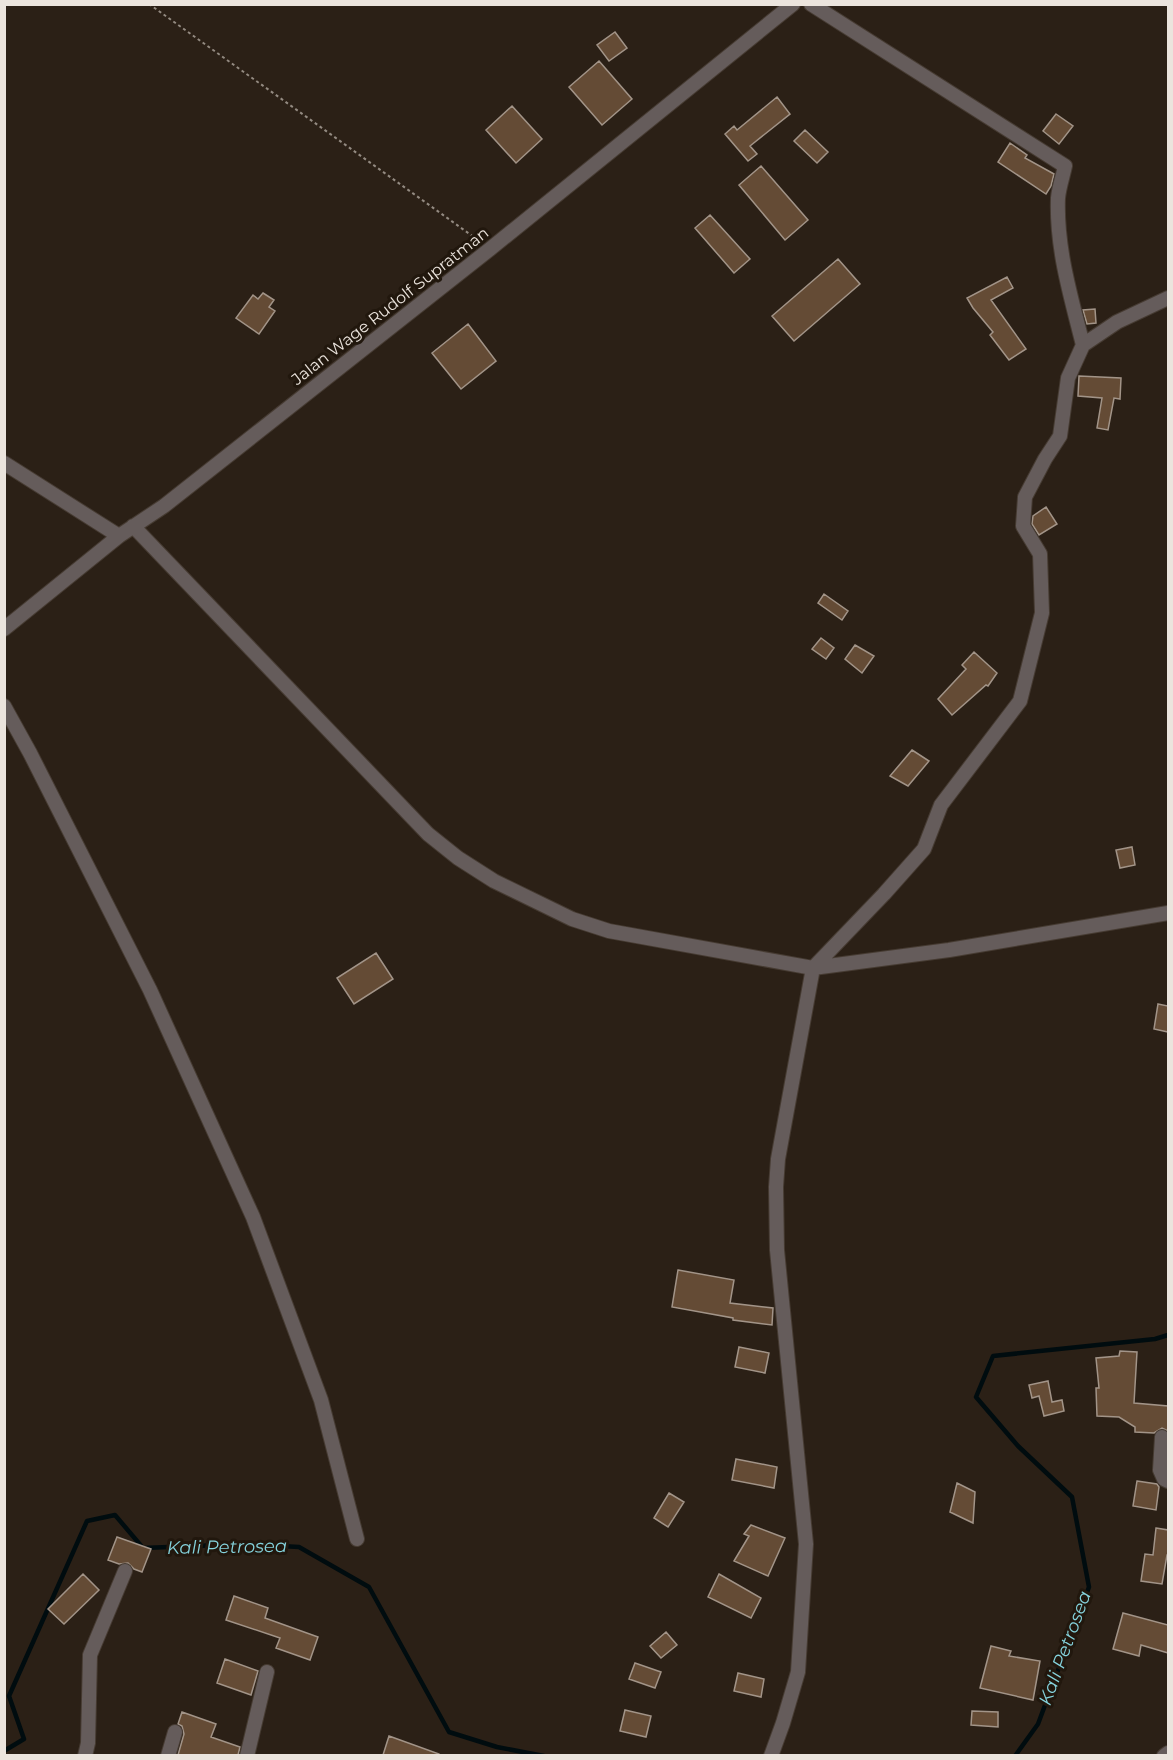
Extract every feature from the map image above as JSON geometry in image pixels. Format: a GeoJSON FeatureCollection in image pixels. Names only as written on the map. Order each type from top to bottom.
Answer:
{"type":"FeatureCollection","features":[{"type":"Feature","properties":{"kind":"street","name":"Jalan Wage Rudolf Supratman"},"geometry":{"type":"LineString","coordinates":[[4,629],[119,536],[164,506],[490,249],[793,4]]}},
{"type":"Feature","properties":{"kind":"street"},"geometry":{"type":"LineString","coordinates":[[811,4],[1065,166],[1058,196],[1059,225],[1065,275],[1083,345]]}},
{"type":"Feature","properties":{"kind":"street"},"geometry":{"type":"LineString","coordinates":[[771,1755],[783,1724],[798,1672],[806,1544],[777,1250],[776,1188],[778,1159],[813,968],[885,894],[924,849],[941,805],[1020,700],[1042,613],[1040,554],[1023,526],[1026,497],[1045,459],[1060,436],[1068,378],[1083,345],[1117,322],[1168,298]]}},
{"type":"Feature","properties":{"kind":"street"},"geometry":{"type":"LineString","coordinates":[[4,463],[119,536]]}},
{"type":"Feature","properties":{"kind":"street"},"geometry":{"type":"LineString","coordinates":[[133,526],[428,834],[458,858],[495,881],[572,919],[609,931],[813,968],[949,950],[1168,913]]}},
{"type":"Feature","properties":{"kind":"street"},"geometry":{"type":"LineString","coordinates":[[4,706],[150,990],[253,1217],[321,1400],[357,1539]]}},
{"type":"Feature","properties":{"kind":"street"},"geometry":{"type":"LineString","coordinates":[[1162,1437],[1160,1470],[1164,1479],[1168,1481]]}},
{"type":"Feature","properties":{"kind":"street"},"geometry":{"type":"LineString","coordinates":[[85,1755],[88,1743],[90,1655],[125,1571]]}},
{"type":"Feature","properties":{"kind":"street"},"geometry":{"type":"LineString","coordinates":[[247,1755],[267,1672]]}},
{"type":"Feature","properties":{"kind":"street"},"geometry":{"type":"LineString","coordinates":[[168,1755],[175,1732]]}},
{"type":"Feature","properties":{"kind":"street"},"geometry":{"type":"LineString","coordinates":[[1164,1755],[1168,1753]]}},
{"type":"Feature","properties":{"kind":"path"},"geometry":{"type":"LineString","coordinates":[[149,4],[490,249]]}},
{"type":"Feature","properties":{"kind":"building"},"geometry":{"type":"Polygon","coordinates":[[[615,32],[627,48],[609,61],[597,45],[615,32]]]}},
{"type":"Feature","properties":{"kind":"building"},"geometry":{"type":"Polygon","coordinates":[[[599,61],[632,99],[602,125],[569,87],[599,61]]]}},
{"type":"Feature","properties":{"kind":"building"},"geometry":{"type":"Polygon","coordinates":[[[777,97],[790,114],[750,146],[757,154],[748,161],[725,134],[734,126],[737,130],[777,97]]]}},
{"type":"Feature","properties":{"kind":"building"},"geometry":{"type":"Polygon","coordinates":[[[512,106],[542,139],[516,163],[486,130],[512,106]]]}},
{"type":"Feature","properties":{"kind":"building"},"geometry":{"type":"Polygon","coordinates":[[[1056,114],[1073,126],[1059,144],[1043,131],[1056,114]]]}},
{"type":"Feature","properties":{"kind":"building"},"geometry":{"type":"Polygon","coordinates":[[[805,130],[828,152],[817,163],[794,141],[805,130]]]}},
{"type":"Feature","properties":{"kind":"building"},"geometry":{"type":"Polygon","coordinates":[[[1010,143],[1027,155],[1025,158],[1054,174],[1046,194],[998,162],[1010,143]]]}},
{"type":"Feature","properties":{"kind":"building"},"geometry":{"type":"Polygon","coordinates":[[[761,166],[808,220],[785,240],[739,185],[761,166]]]}},
{"type":"Feature","properties":{"kind":"building"},"geometry":{"type":"Polygon","coordinates":[[[710,215],[750,259],[734,273],[695,228],[710,215]]]}},
{"type":"Feature","properties":{"kind":"building"},"geometry":{"type":"Polygon","coordinates":[[[838,259],[860,284],[794,341],[772,316],[838,259]]]}},
{"type":"Feature","properties":{"kind":"building"},"geometry":{"type":"Polygon","coordinates":[[[1007,277],[1013,288],[991,300],[1026,349],[1009,360],[990,335],[993,332],[967,298],[1007,277]]]}},
{"type":"Feature","properties":{"kind":"building"},"geometry":{"type":"Polygon","coordinates":[[[263,293],[274,300],[269,307],[275,311],[259,334],[236,318],[253,295],[258,299],[263,293]]]}},
{"type":"Feature","properties":{"kind":"building"},"geometry":{"type":"Polygon","coordinates":[[[1095,309],[1096,323],[1087,324],[1083,310],[1095,309]]]}},
{"type":"Feature","properties":{"kind":"building"},"geometry":{"type":"Polygon","coordinates":[[[468,324],[496,361],[461,389],[432,353],[468,324]]]}},
{"type":"Feature","properties":{"kind":"building"},"geometry":{"type":"Polygon","coordinates":[[[1079,376],[1121,378],[1120,399],[1114,398],[1108,430],[1097,428],[1102,398],[1078,396],[1079,376]]]}},
{"type":"Feature","properties":{"kind":"building"},"geometry":{"type":"Polygon","coordinates":[[[1046,507],[1057,524],[1039,535],[1032,524],[1033,516],[1046,507]]]}},
{"type":"Feature","properties":{"kind":"building"},"geometry":{"type":"Polygon","coordinates":[[[824,594],[848,611],[842,620],[818,603],[824,594]]]}},
{"type":"Feature","properties":{"kind":"building"},"geometry":{"type":"Polygon","coordinates":[[[821,638],[834,648],[826,659],[812,649],[821,638]]]}},
{"type":"Feature","properties":{"kind":"building"},"geometry":{"type":"Polygon","coordinates":[[[855,645],[874,656],[862,673],[845,659],[855,645]]]}},
{"type":"Feature","properties":{"kind":"building"},"geometry":{"type":"Polygon","coordinates":[[[974,652],[997,673],[988,686],[986,685],[952,715],[938,699],[966,669],[962,665],[974,652]]]}},
{"type":"Feature","properties":{"kind":"building"},"geometry":{"type":"Polygon","coordinates":[[[912,750],[929,761],[908,786],[890,776],[912,750]]]}},
{"type":"Feature","properties":{"kind":"building"},"geometry":{"type":"Polygon","coordinates":[[[1132,847],[1135,865],[1120,868],[1116,850],[1132,847]]]}},
{"type":"Feature","properties":{"kind":"building"},"geometry":{"type":"Polygon","coordinates":[[[376,953],[393,979],[354,1004],[337,978],[376,953]]]}},
{"type":"Feature","properties":{"kind":"building"},"geometry":{"type":"Polygon","coordinates":[[[1158,1004],[1168,1006],[1168,1032],[1154,1029],[1158,1004]]]}},
{"type":"Feature","properties":{"kind":"building"},"geometry":{"type":"Polygon","coordinates":[[[678,1270],[734,1280],[730,1303],[773,1308],[772,1325],[733,1320],[733,1318],[672,1307],[678,1270]]]}},
{"type":"Feature","properties":{"kind":"building"},"geometry":{"type":"Polygon","coordinates":[[[739,1347],[769,1353],[765,1373],[735,1367],[739,1347]]]}},
{"type":"Feature","properties":{"kind":"building"},"geometry":{"type":"Polygon","coordinates":[[[1120,1351],[1137,1352],[1134,1403],[1168,1406],[1168,1431],[1162,1428],[1154,1433],[1135,1432],[1135,1427],[1119,1417],[1097,1416],[1096,1388],[1099,1388],[1096,1358],[1119,1356],[1120,1351]]]}},
{"type":"Feature","properties":{"kind":"building"},"geometry":{"type":"Polygon","coordinates":[[[1048,1381],[1052,1402],[1062,1400],[1064,1411],[1044,1416],[1039,1396],[1032,1398],[1029,1385],[1048,1381]]]}},
{"type":"Feature","properties":{"kind":"building"},"geometry":{"type":"Polygon","coordinates":[[[736,1459],[777,1467],[774,1488],[732,1480],[736,1459]]]}},
{"type":"Feature","properties":{"kind":"building"},"geometry":{"type":"Polygon","coordinates":[[[1137,1481],[1157,1484],[1159,1487],[1156,1510],[1133,1506],[1137,1481]]]}},
{"type":"Feature","properties":{"kind":"building"},"geometry":{"type":"Polygon","coordinates":[[[957,1483],[975,1492],[973,1523],[950,1512],[957,1483]]]}},
{"type":"Feature","properties":{"kind":"building"},"geometry":{"type":"Polygon","coordinates":[[[669,1493],[684,1502],[668,1527],[654,1518],[669,1493]]]}},
{"type":"Feature","properties":{"kind":"building"},"geometry":{"type":"Polygon","coordinates":[[[751,1525],[785,1538],[768,1576],[734,1561],[749,1536],[744,1534],[751,1525]]]}},
{"type":"Feature","properties":{"kind":"building"},"geometry":{"type":"Polygon","coordinates":[[[1156,1528],[1168,1530],[1168,1555],[1162,1584],[1141,1581],[1145,1554],[1153,1555],[1156,1528]]]}},
{"type":"Feature","properties":{"kind":"building"},"geometry":{"type":"Polygon","coordinates":[[[117,1537],[151,1549],[142,1572],[134,1569],[128,1563],[119,1564],[108,1560],[117,1537]]]}},
{"type":"Feature","properties":{"kind":"building"},"geometry":{"type":"Polygon","coordinates":[[[83,1574],[99,1590],[64,1624],[48,1609],[83,1574]]]}},
{"type":"Feature","properties":{"kind":"building"},"geometry":{"type":"Polygon","coordinates":[[[719,1574],[761,1598],[751,1618],[708,1597],[719,1574]]]}},
{"type":"Feature","properties":{"kind":"building"},"geometry":{"type":"Polygon","coordinates":[[[234,1596],[268,1608],[265,1618],[318,1637],[310,1660],[276,1648],[280,1638],[226,1620],[234,1596]]]}},
{"type":"Feature","properties":{"kind":"building"},"geometry":{"type":"Polygon","coordinates":[[[1123,1613],[1168,1625],[1168,1653],[1141,1645],[1139,1656],[1113,1649],[1123,1613]]]}},
{"type":"Feature","properties":{"kind":"building"},"geometry":{"type":"Polygon","coordinates":[[[666,1632],[677,1645],[661,1658],[650,1646],[666,1632]]]}},
{"type":"Feature","properties":{"kind":"building"},"geometry":{"type":"Polygon","coordinates":[[[991,1646],[1011,1651],[1009,1656],[1040,1661],[1033,1700],[980,1688],[991,1646]]]}},
{"type":"Feature","properties":{"kind":"building"},"geometry":{"type":"Polygon","coordinates":[[[225,1659],[258,1671],[251,1695],[217,1683],[225,1659]]]}},
{"type":"Feature","properties":{"kind":"building"},"geometry":{"type":"Polygon","coordinates":[[[635,1663],[661,1672],[655,1688],[629,1679],[635,1663]]]}},
{"type":"Feature","properties":{"kind":"building"},"geometry":{"type":"Polygon","coordinates":[[[738,1673],[764,1679],[761,1697],[734,1691],[738,1673]]]}},
{"type":"Feature","properties":{"kind":"building"},"geometry":{"type":"Polygon","coordinates":[[[625,1710],[651,1716],[646,1737],[620,1731],[625,1710]]]}},
{"type":"Feature","properties":{"kind":"building"},"geometry":{"type":"Polygon","coordinates":[[[972,1711],[998,1712],[998,1727],[971,1725],[972,1711]]]}},
{"type":"Feature","properties":{"kind":"building"},"geometry":{"type":"Polygon","coordinates":[[[182,1712],[216,1724],[211,1737],[240,1747],[238,1755],[178,1755],[184,1734],[182,1726],[178,1724],[182,1712]]]}},
{"type":"Feature","properties":{"kind":"building"},"geometry":{"type":"Polygon","coordinates":[[[389,1736],[439,1754],[439,1755],[383,1755],[389,1736]]]}},
{"type":"Feature","properties":{"kind":"waterway","name":"Kali Petrosea"},"geometry":{"type":"LineString","coordinates":[[1015,1756],[1038,1724],[1089,1587],[1072,1497],[1018,1446],[976,1397],[993,1356],[1155,1339],[1168,1335]]}},
{"type":"Feature","properties":{"kind":"waterway","name":"Kali Petrosea"},"geometry":{"type":"LineString","coordinates":[[4,1751],[24,1739],[9,1696],[87,1521],[115,1515],[143,1548],[247,1544],[299,1547],[369,1587],[449,1732],[497,1747],[544,1756]]}}]}
